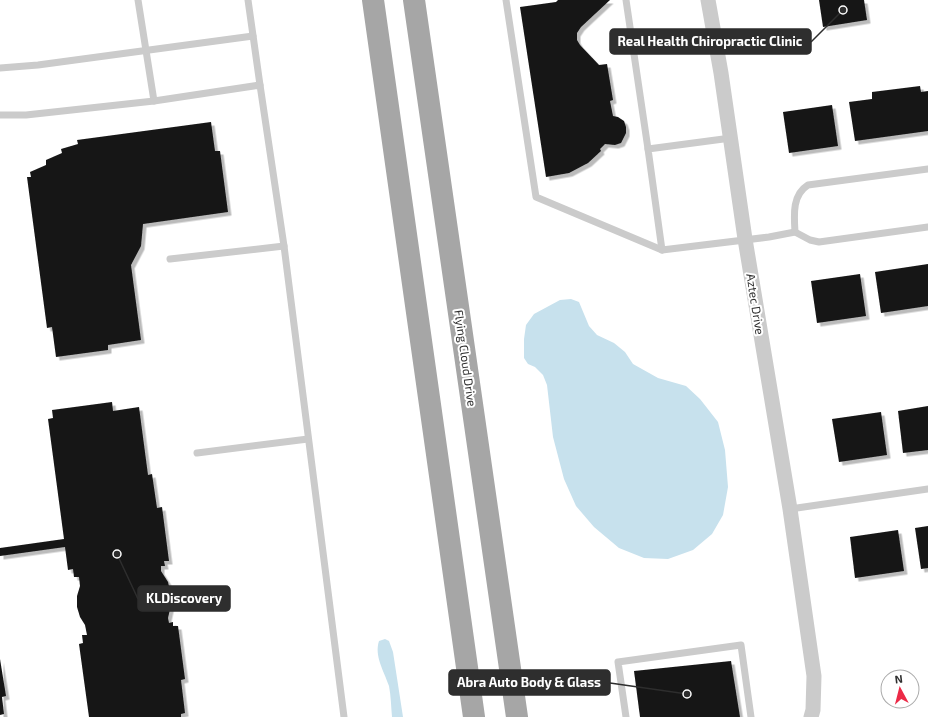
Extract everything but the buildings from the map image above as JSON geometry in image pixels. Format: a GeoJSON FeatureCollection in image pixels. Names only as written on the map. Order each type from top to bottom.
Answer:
{"type":"FeatureCollection","features":[{"type":"Feature","properties":{"kind":"main road"},"geometry":{"type":"LineString","coordinates":[[373,0],[474,717]]}},
{"type":"Feature","properties":{"kind":"main road","name":"Flying Cloud Drive"},"geometry":{"type":"LineString","coordinates":[[414,0],[517,717]]}},
{"type":"Feature","properties":{"kind":"street","name":"Aztec Drive"},"geometry":{"type":"LineString","coordinates":[[708,0],[721,73],[746,239],[790,509],[814,676],[813,710],[811,717]]}},
{"type":"Feature","properties":{"kind":"lane"},"geometry":{"type":"LineString","coordinates":[[138,0],[154,101]]}},
{"type":"Feature","properties":{"kind":"lane"},"geometry":{"type":"LineString","coordinates":[[248,0],[284,246],[344,717]]}},
{"type":"Feature","properties":{"kind":"lane"},"geometry":{"type":"LineString","coordinates":[[506,0],[536,197],[662,250],[795,232],[810,240],[819,242],[928,227]]}},
{"type":"Feature","properties":{"kind":"lane"},"geometry":{"type":"LineString","coordinates":[[626,0],[662,250]]}},
{"type":"Feature","properties":{"kind":"lane"},"geometry":{"type":"LineString","coordinates":[[0,68],[38,65],[253,36]]}},
{"type":"Feature","properties":{"kind":"lane"},"geometry":{"type":"LineString","coordinates":[[0,115],[26,115],[154,101],[260,85]]}},
{"type":"Feature","properties":{"kind":"lane"},"geometry":{"type":"LineString","coordinates":[[648,150],[731,138]]}},
{"type":"Feature","properties":{"kind":"lane"},"geometry":{"type":"LineString","coordinates":[[795,232],[794,215],[796,199],[801,190],[808,185],[928,169]]}},
{"type":"Feature","properties":{"kind":"lane"},"geometry":{"type":"LineString","coordinates":[[170,259],[284,246]]}},
{"type":"Feature","properties":{"kind":"lane"},"geometry":{"type":"LineString","coordinates":[[197,453],[308,439]]}},
{"type":"Feature","properties":{"kind":"lane"},"geometry":{"type":"LineString","coordinates":[[790,509],[928,489]]}},
{"type":"Feature","properties":{"kind":"lane"},"geometry":{"type":"LineString","coordinates":[[626,717],[618,662],[741,645],[751,717]]}},
{"type":"Feature","properties":{"kind":"water"},"geometry":{"type":"Polygon","coordinates":[[[571,299],[579,302],[589,326],[597,335],[614,343],[625,352],[633,364],[658,378],[686,386],[700,399],[718,422],[725,450],[728,487],[723,515],[712,534],[693,550],[668,559],[644,558],[619,548],[594,527],[576,506],[564,479],[553,437],[547,385],[543,375],[535,367],[528,364],[524,358],[526,325],[534,314],[560,300],[571,299]]]}},
{"type":"Feature","properties":{"kind":"water"},"geometry":{"type":"Polygon","coordinates":[[[385,639],[389,641],[393,652],[403,717],[392,717],[389,686],[380,664],[378,652],[379,641],[385,639]]]}},
{"type":"Feature","properties":{"kind":"place","name":"Real Health Chiropractic Clinic"},"geometry":{"type":"Point","coordinates":[843,10]}},
{"type":"Feature","properties":{"kind":"place","name":"KLDiscovery"},"geometry":{"type":"Point","coordinates":[117,554]}},
{"type":"Feature","properties":{"kind":"place","name":"Abra Auto Body & Glass"},"geometry":{"type":"Point","coordinates":[687,694]}}]}
